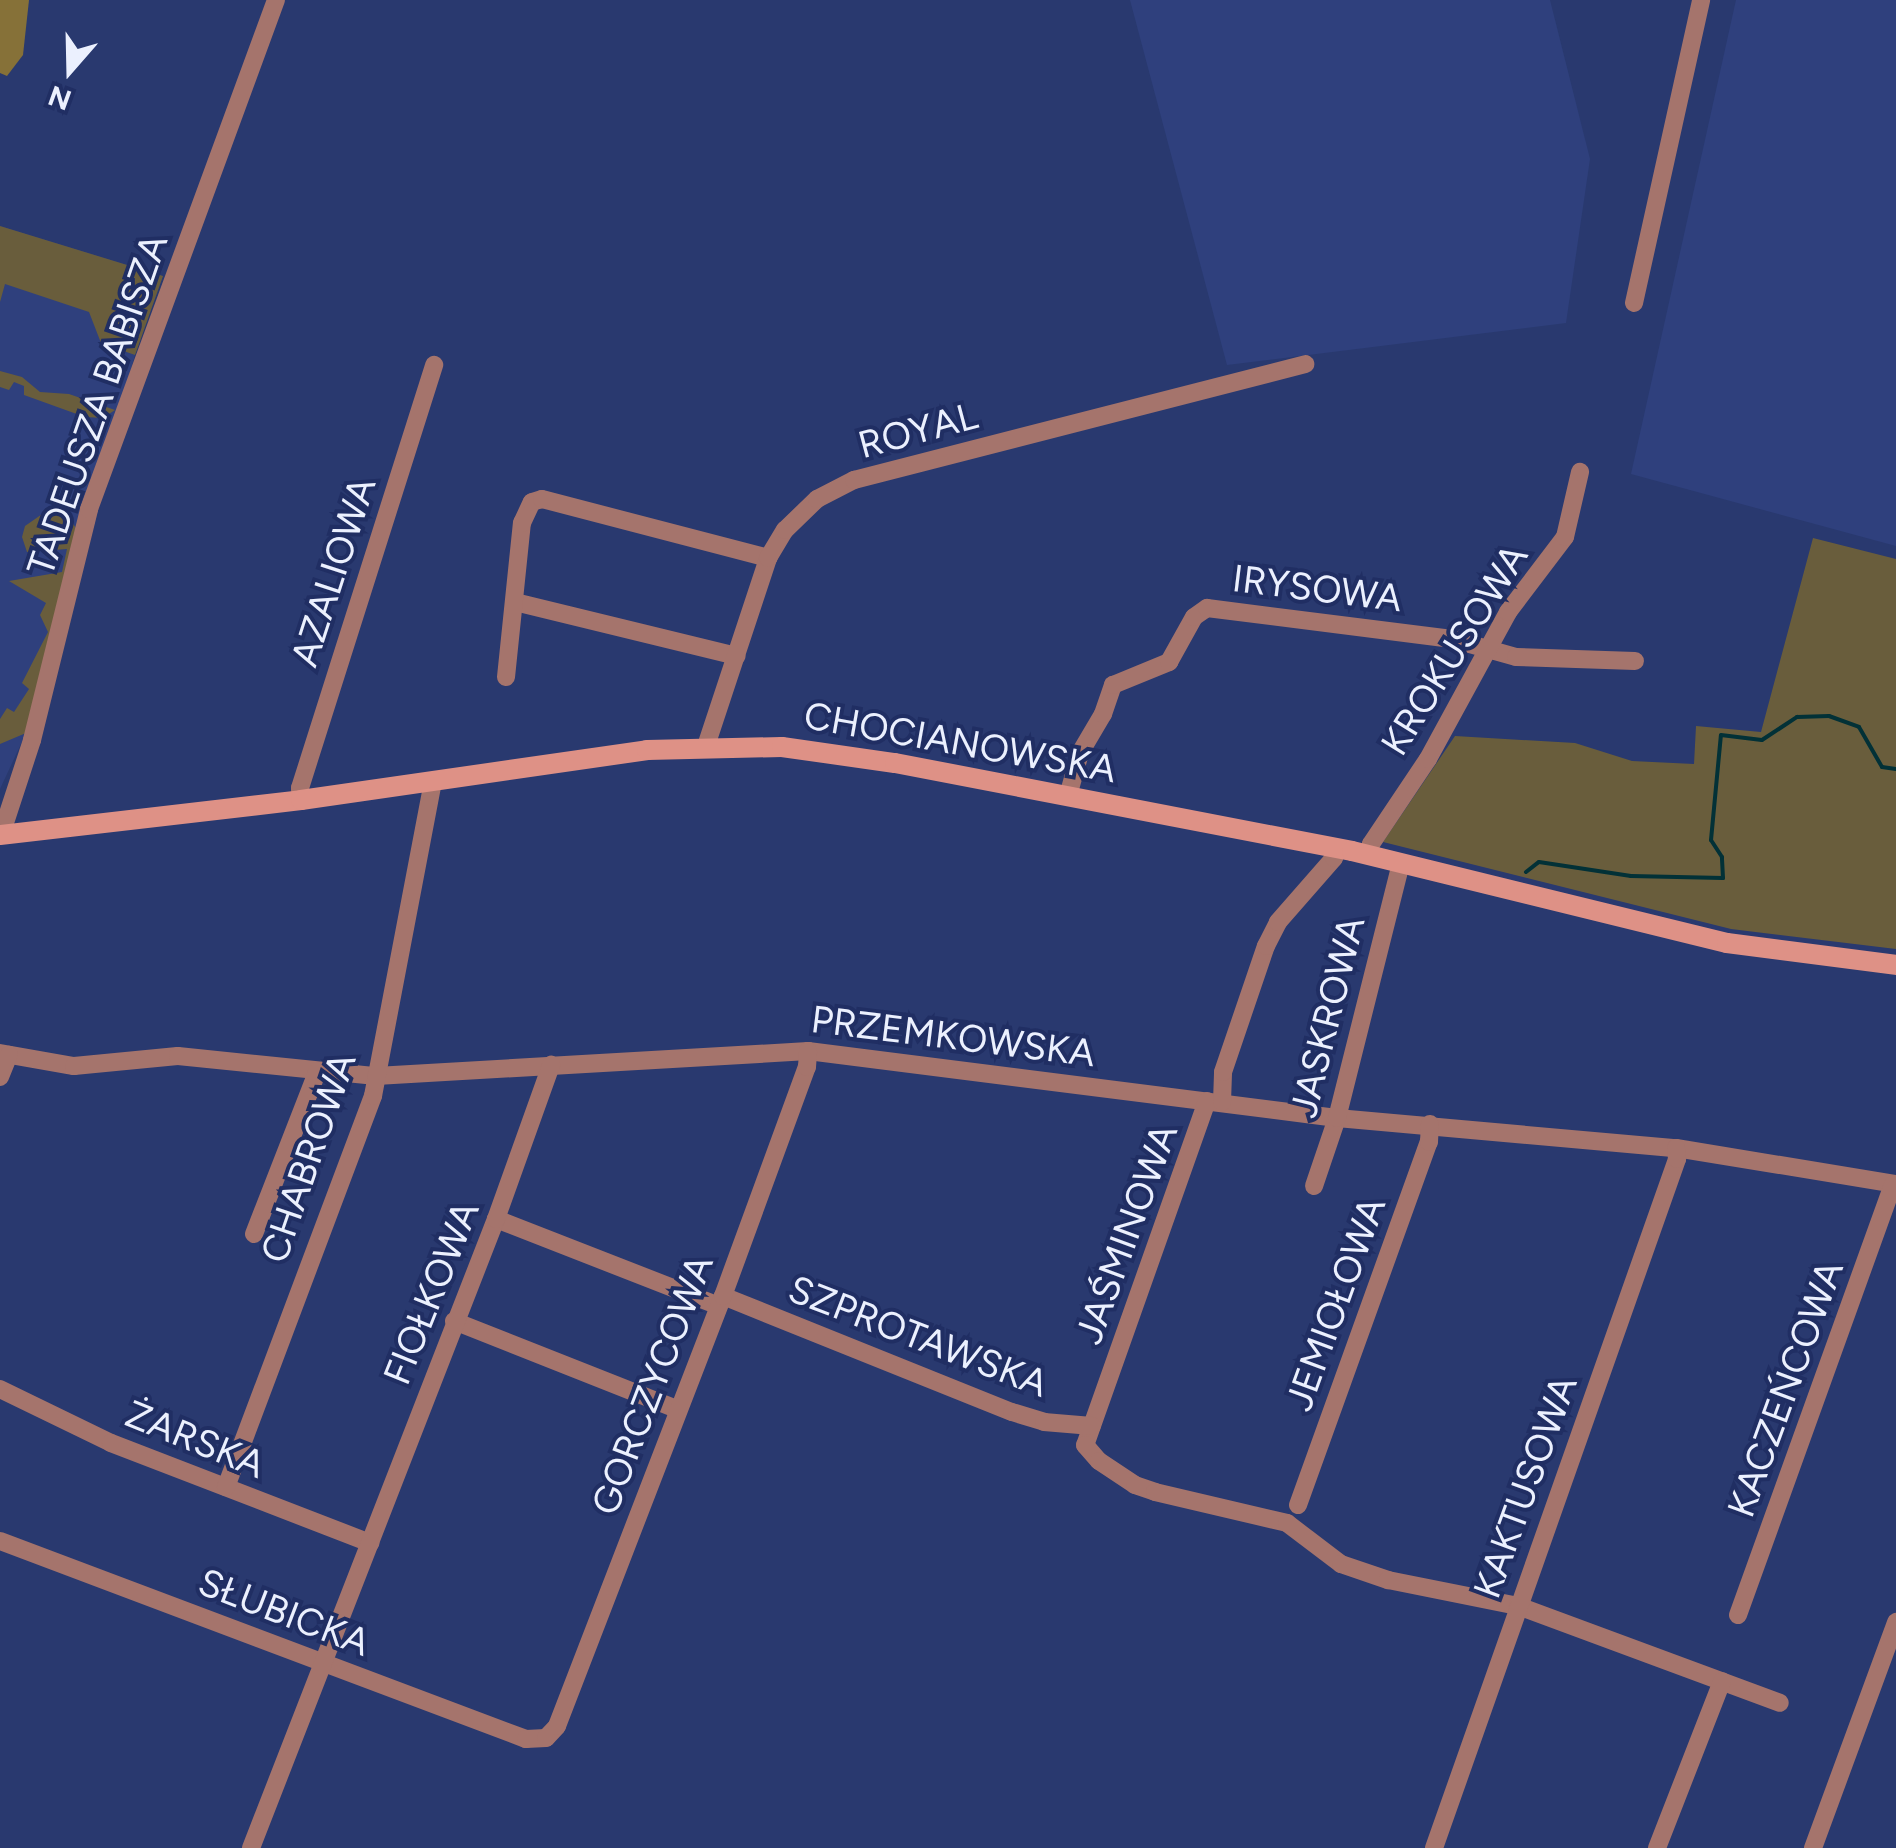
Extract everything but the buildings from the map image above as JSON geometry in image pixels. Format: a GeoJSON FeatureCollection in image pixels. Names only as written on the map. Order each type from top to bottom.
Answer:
{"type":"FeatureCollection","features":[{"type":"Feature","properties":{"kind":"street","name":"TADEUSZA BABISZA"},"geometry":{"type":"LineString","coordinates":[[0,835],[32,740],[89,510],[276,0]]}},
{"type":"Feature","properties":{"kind":"street"},"geometry":{"type":"LineString","coordinates":[[1634,303],[1701,0]]}},
{"type":"Feature","properties":{"kind":"street","name":"ROYAL"},"geometry":{"type":"LineString","coordinates":[[706,746],[768,558],[800,514],[854,480],[1304,364]]}},
{"type":"Feature","properties":{"kind":"street","name":"AZALIOWA"},"geometry":{"type":"LineString","coordinates":[[300,800],[300,788],[434,365]]}},
{"type":"Feature","properties":{"kind":"street","name":"KROKUSOWA"},"geometry":{"type":"LineString","coordinates":[[1368,855],[1371,844],[1428,759],[1508,612],[1565,537],[1580,472]]}},
{"type":"Feature","properties":{"kind":"street"},"geometry":{"type":"LineString","coordinates":[[506,677],[524,509],[542,499],[768,558]]}},
{"type":"Feature","properties":{"kind":"street"},"geometry":{"type":"LineString","coordinates":[[515,602],[736,656]]}},
{"type":"Feature","properties":{"kind":"street","name":"IRYSOWA"},"geometry":{"type":"LineString","coordinates":[[1068,796],[1080,753],[1104,714],[1113,685],[1169,662],[1194,618],[1207,608],[1452,639],[1486,651]]}},
{"type":"Feature","properties":{"kind":"street"},"geometry":{"type":"LineString","coordinates":[[1486,651],[1516,657],[1635,661]]}},
{"type":"Feature","properties":{"kind":"street","name":"CHOCIANOWSKA"},"geometry":{"type":"LineString","coordinates":[[0,835],[300,800],[629,752],[706,746],[834,753],[1336,848],[1686,934],[1896,966]]}},
{"type":"Feature","properties":{"kind":"street","name":"CHABROWA"},"geometry":{"type":"LineString","coordinates":[[226,1488],[373,1096],[433,782]]}},
{"type":"Feature","properties":{"kind":"street","name":"JAŚMINOWA"},"geometry":{"type":"LineString","coordinates":[[1336,848],[1334,858],[1278,922],[1266,946],[1214,1102],[1085,1445],[1135,1485],[1288,1523],[1341,1564],[1388,1580],[1518,1606]]}},
{"type":"Feature","properties":{"kind":"street","name":"JASKROWA"},"geometry":{"type":"LineString","coordinates":[[1314,1186],[1337,1118],[1401,863]]}},
{"type":"Feature","properties":{"kind":"street","name":"PRZEMKOWSKA"},"geometry":{"type":"LineString","coordinates":[[4,1054],[74,1066],[178,1056],[376,1076],[808,1050],[1337,1118],[1676,1148],[1894,1184]]}},
{"type":"Feature","properties":{"kind":"street","name":"GORCZYCOWA"},"geometry":{"type":"LineString","coordinates":[[546,1738],[557,1726],[676,1409],[721,1301],[807,1067],[808,1050]]}},
{"type":"Feature","properties":{"kind":"street"},"geometry":{"type":"LineString","coordinates":[[0,1077],[4,1054]]}},
{"type":"Feature","properties":{"kind":"street","name":"FIOŁKOWA"},"geometry":{"type":"LineString","coordinates":[[250,1848],[496,1219],[551,1066]]}},
{"type":"Feature","properties":{"kind":"street"},"geometry":{"type":"LineString","coordinates":[[254,1234],[317,1072]]}},
{"type":"Feature","properties":{"kind":"street","name":"JEMIOŁOWA"},"geometry":{"type":"LineString","coordinates":[[1298,1505],[1428,1142],[1430,1124]]}},
{"type":"Feature","properties":{"kind":"street","name":"KAKTUSOWA"},"geometry":{"type":"LineString","coordinates":[[1434,1848],[1670,1178],[1676,1148]]}},
{"type":"Feature","properties":{"kind":"street","name":"KACZEŃCOWA"},"geometry":{"type":"LineString","coordinates":[[1738,1615],[1894,1184]]}},
{"type":"Feature","properties":{"kind":"street","name":"SZPROTAWSKA"},"geometry":{"type":"LineString","coordinates":[[496,1219],[1012,1412],[1044,1422],[1092,1426]]}},
{"type":"Feature","properties":{"kind":"street"},"geometry":{"type":"LineString","coordinates":[[454,1322],[676,1409]]}},
{"type":"Feature","properties":{"kind":"street","name":"ŻARSKA"},"geometry":{"type":"LineString","coordinates":[[0,1389],[112,1444],[370,1543]]}},
{"type":"Feature","properties":{"kind":"street","name":"SŁUBICKA"},"geometry":{"type":"LineString","coordinates":[[0,1541],[526,1739],[546,1738]]}},
{"type":"Feature","properties":{"kind":"street"},"geometry":{"type":"LineString","coordinates":[[1518,1606],[1780,1703]]}},
{"type":"Feature","properties":{"kind":"street"},"geometry":{"type":"LineString","coordinates":[[1813,1848],[1896,1622]]}},
{"type":"Feature","properties":{"kind":"street"},"geometry":{"type":"LineString","coordinates":[[1657,1848],[1722,1681]]}},
{"type":"Feature","properties":{"kind":"shaded area"},"geometry":{"type":"Polygon","coordinates":[[[0,0],[29,0],[23,55],[7,76],[0,73],[0,0]]]}},
{"type":"Feature","properties":{"kind":"shaded area"},"geometry":{"type":"Polygon","coordinates":[[[1130,0],[1550,0],[1590,159],[1566,323],[1227,365],[1130,0]]]}},
{"type":"Feature","properties":{"kind":"shaded area"},"geometry":{"type":"Polygon","coordinates":[[[1736,0],[1896,0],[1896,546],[1631,474],[1736,0]]]}},
{"type":"Feature","properties":{"kind":"shaded area"},"geometry":{"type":"Polygon","coordinates":[[[0,226],[163,276],[135,355],[26,733],[0,789],[0,226]]]}},
{"type":"Feature","properties":{"kind":"shaded area"},"geometry":{"type":"Polygon","coordinates":[[[0,226],[163,276],[135,355],[101,343],[89,312],[5,284],[0,302],[0,226]]]}},
{"type":"Feature","properties":{"kind":"shaded area"},"geometry":{"type":"Polygon","coordinates":[[[0,371],[22,377],[40,392],[69,394],[115,410],[103,418],[85,417],[24,395],[24,386],[14,382],[9,390],[0,387],[0,371]]]}},
{"type":"Feature","properties":{"kind":"shaded area"},"geometry":{"type":"Polygon","coordinates":[[[48,510],[66,514],[76,528],[26,733],[0,744],[0,719],[7,708],[14,712],[29,689],[22,683],[48,632],[40,615],[46,603],[9,581],[62,572],[67,549],[27,552],[22,537],[25,526],[48,510]]]}},
{"type":"Feature","properties":{"kind":"shaded area"},"geometry":{"type":"Polygon","coordinates":[[[1813,538],[1896,559],[1896,949],[1731,929],[1383,842],[1455,736],[1575,743],[1632,761],[1694,764],[1696,726],[1761,732],[1813,538]]]}},
{"type":"Feature","properties":{"kind":"waterway"},"geometry":{"type":"LineString","coordinates":[[1526,872],[1539,862],[1631,876],[1723,878],[1722,857],[1711,840],[1721,735],[1762,740],[1797,717],[1829,716],[1859,727],[1882,767],[1896,769]]}}]}
